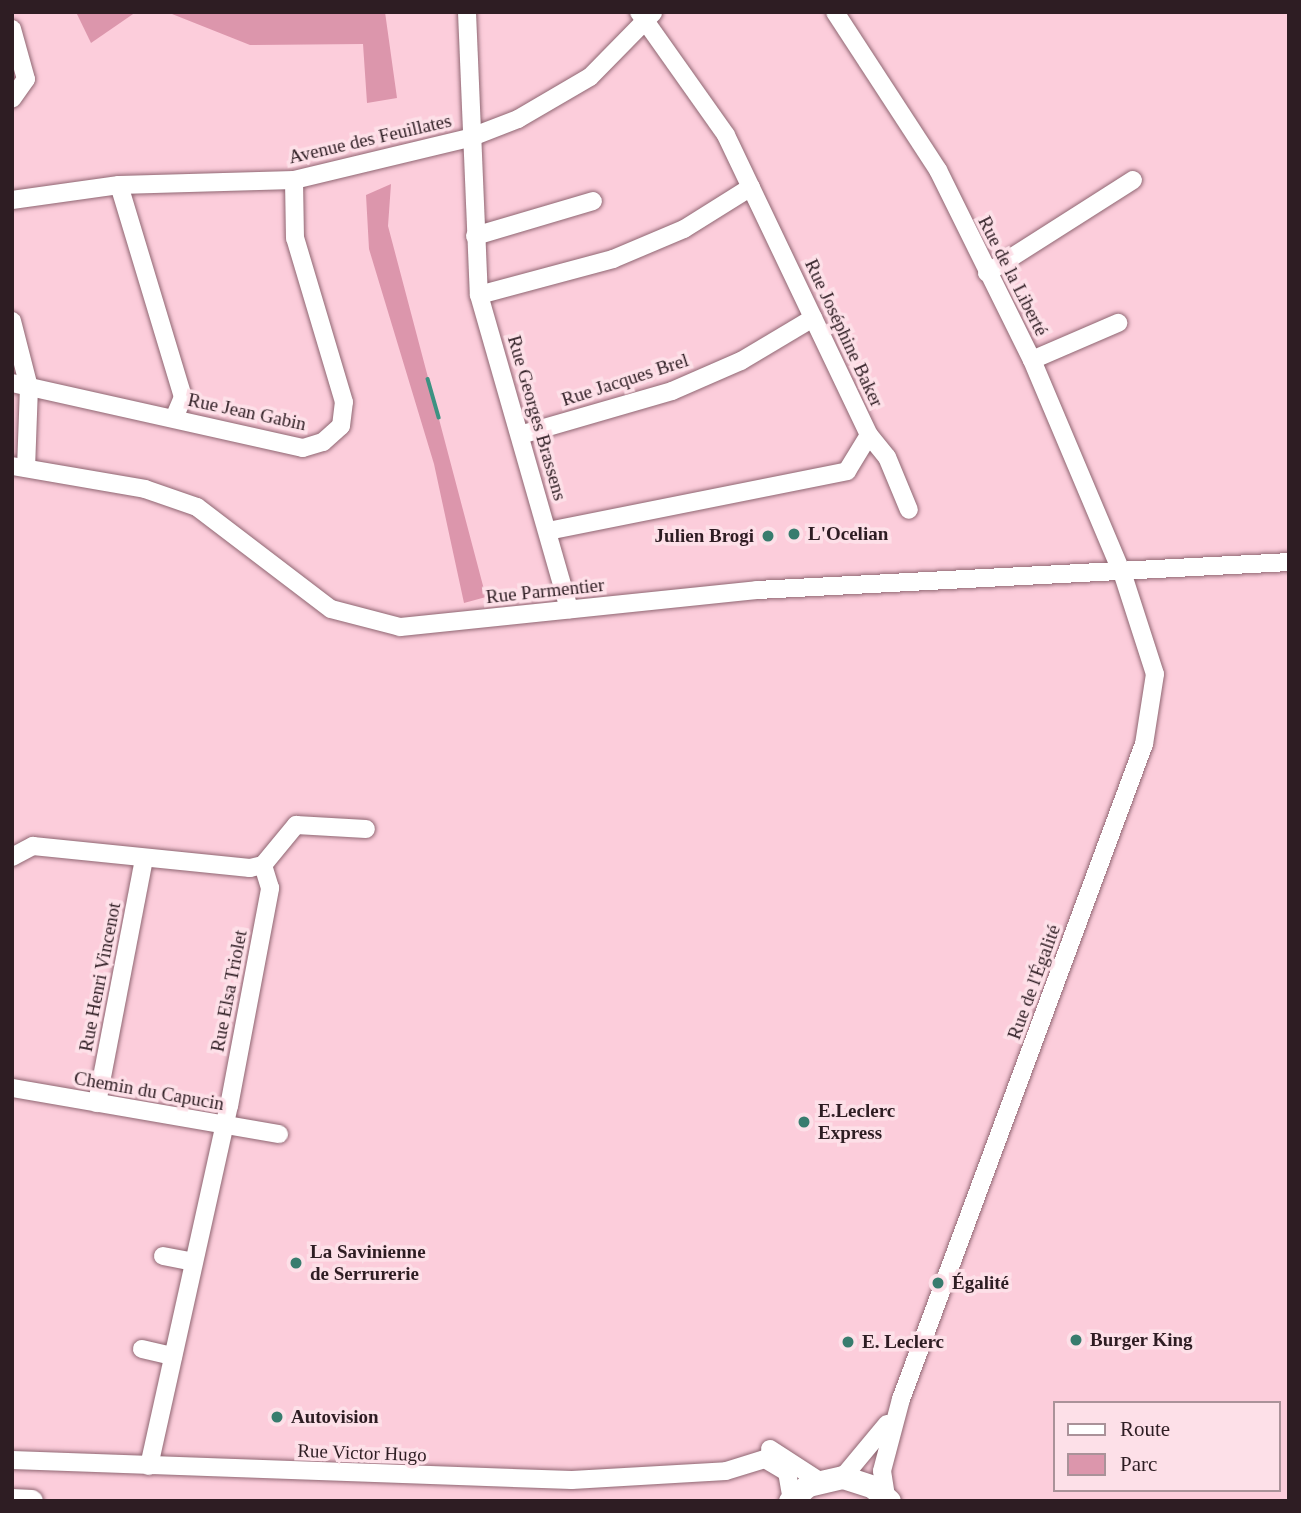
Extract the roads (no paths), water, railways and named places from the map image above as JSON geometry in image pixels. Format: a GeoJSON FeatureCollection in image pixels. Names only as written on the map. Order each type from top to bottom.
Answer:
{"type":"FeatureCollection","features":[{"type":"Feature","properties":{"kind":"main road"},"geometry":{"type":"LineString","coordinates":[[791,1500],[818,1480],[843,1477],[887,1499]]}},
{"type":"Feature","properties":{"kind":"main road"},"geometry":{"type":"LineString","coordinates":[[12,1500],[31,1501]]}},
{"type":"Feature","properties":{"kind":"street","name":"Rue Georges Brassens"},"geometry":{"type":"LineString","coordinates":[[467,12],[469,138],[479,295],[569,609]]}},
{"type":"Feature","properties":{"kind":"street","name":"Rue de la Liberté"},"geometry":{"type":"LineString","coordinates":[[835,12],[938,170],[1032,360],[1123,575]]}},
{"type":"Feature","properties":{"kind":"street","name":"Avenue des Feuillates"},"geometry":{"type":"LineString","coordinates":[[12,200],[119,185],[294,180],[469,138],[518,119],[590,77],[647,16]]}},
{"type":"Feature","properties":{"kind":"street","name":"Rue Joséphine Baker"},"geometry":{"type":"LineString","coordinates":[[548,531],[847,471],[869,435],[726,135],[647,16]]}},
{"type":"Feature","properties":{"kind":"street"},"geometry":{"type":"LineString","coordinates":[[12,29],[26,79],[12,99]]}},
{"type":"Feature","properties":{"kind":"street","name":"Rue Jean Gabin"},"geometry":{"type":"LineString","coordinates":[[21,385],[303,448],[323,442],[341,426],[344,402],[295,238],[294,180]]}},
{"type":"Feature","properties":{"kind":"street"},"geometry":{"type":"LineString","coordinates":[[987,273],[1133,180]]}},
{"type":"Feature","properties":{"kind":"street"},"geometry":{"type":"LineString","coordinates":[[119,185],[183,397],[174,418]]}},
{"type":"Feature","properties":{"kind":"street"},"geometry":{"type":"LineString","coordinates":[[479,295],[614,259],[684,229],[751,187]]}},
{"type":"Feature","properties":{"kind":"street"},"geometry":{"type":"LineString","coordinates":[[475,236],[593,201]]}},
{"type":"Feature","properties":{"kind":"street","name":"Rue Jacques Brel"},"geometry":{"type":"LineString","coordinates":[[520,435],[672,391],[741,361],[813,318]]}},
{"type":"Feature","properties":{"kind":"street"},"geometry":{"type":"LineString","coordinates":[[12,321],[21,385],[19,467]]}},
{"type":"Feature","properties":{"kind":"street"},"geometry":{"type":"LineString","coordinates":[[1032,360],[1118,323]]}},
{"type":"Feature","properties":{"kind":"street"},"geometry":{"type":"LineString","coordinates":[[869,435],[887,457],[909,510]]}},
{"type":"Feature","properties":{"kind":"street","name":"Rue Parmentier"},"geometry":{"type":"LineString","coordinates":[[19,467],[145,489],[197,507],[293,584],[331,609],[370,621],[400,626],[757,590],[1123,575],[1289,562]]}},
{"type":"Feature","properties":{"kind":"street","name":"Rue de l'Égalité"},"geometry":{"type":"LineString","coordinates":[[901,1399],[1152,719],[1152,655],[1123,575]]}},
{"type":"Feature","properties":{"kind":"street"},"geometry":{"type":"LineString","coordinates":[[15,848],[235,869],[263,865],[296,825],[366,829]]}},
{"type":"Feature","properties":{"kind":"street","name":"Rue Henri Vincenot"},"geometry":{"type":"LineString","coordinates":[[97,1103],[144,859]]}},
{"type":"Feature","properties":{"kind":"street","name":"Rue Elsa Triolet"},"geometry":{"type":"LineString","coordinates":[[149,1466],[224,1125],[270,888],[263,865]]}},
{"type":"Feature","properties":{"kind":"street","name":"Chemin du Capucin"},"geometry":{"type":"LineString","coordinates":[[12,1088],[279,1134]]}},
{"type":"Feature","properties":{"kind":"street"},"geometry":{"type":"LineString","coordinates":[[163,1256],[193,1262]]}},
{"type":"Feature","properties":{"kind":"street"},"geometry":{"type":"LineString","coordinates":[[142,1349],[173,1356]]}},
{"type":"Feature","properties":{"kind":"street"},"geometry":{"type":"LineString","coordinates":[[843,1477],[867,1456],[901,1399]]}},
{"type":"Feature","properties":{"kind":"street"},"geometry":{"type":"LineString","coordinates":[[887,1499],[881,1471],[901,1399]]}},
{"type":"Feature","properties":{"kind":"street","name":"Rue Victor Hugo"},"geometry":{"type":"LineString","coordinates":[[710,1472],[774,1449],[818,1480]]}},
{"type":"Feature","properties":{"kind":"street","name":"Rue Victor Hugo"},"geometry":{"type":"LineString","coordinates":[[12,1460],[519,1479],[710,1472],[773,1460],[788,1474],[791,1500]]}},
{"type":"Feature","properties":{"kind":"waterway"},"geometry":{"type":"LineString","coordinates":[[428,379],[439,417]]}},
{"type":"Feature","properties":{"kind":"place","name":"L'Ocelian"},"geometry":{"type":"Point","coordinates":[794,534]}},
{"type":"Feature","properties":{"kind":"place","name":"Julien Brogi"},"geometry":{"type":"Point","coordinates":[768,536]}},
{"type":"Feature","properties":{"kind":"place","name":"E.Leclerc Express"},"geometry":{"type":"Point","coordinates":[804,1122]}},
{"type":"Feature","properties":{"kind":"place","name":"La Savinienne de Serrurerie"},"geometry":{"type":"Point","coordinates":[296,1263]}},
{"type":"Feature","properties":{"kind":"place","name":"Égalité"},"geometry":{"type":"Point","coordinates":[938,1283]}},
{"type":"Feature","properties":{"kind":"place","name":"Burger King"},"geometry":{"type":"Point","coordinates":[1076,1340]}},
{"type":"Feature","properties":{"kind":"place","name":"E. Leclerc"},"geometry":{"type":"Point","coordinates":[848,1342]}},
{"type":"Feature","properties":{"kind":"place","name":"Autovision"},"geometry":{"type":"Point","coordinates":[277,1417]}}]}
